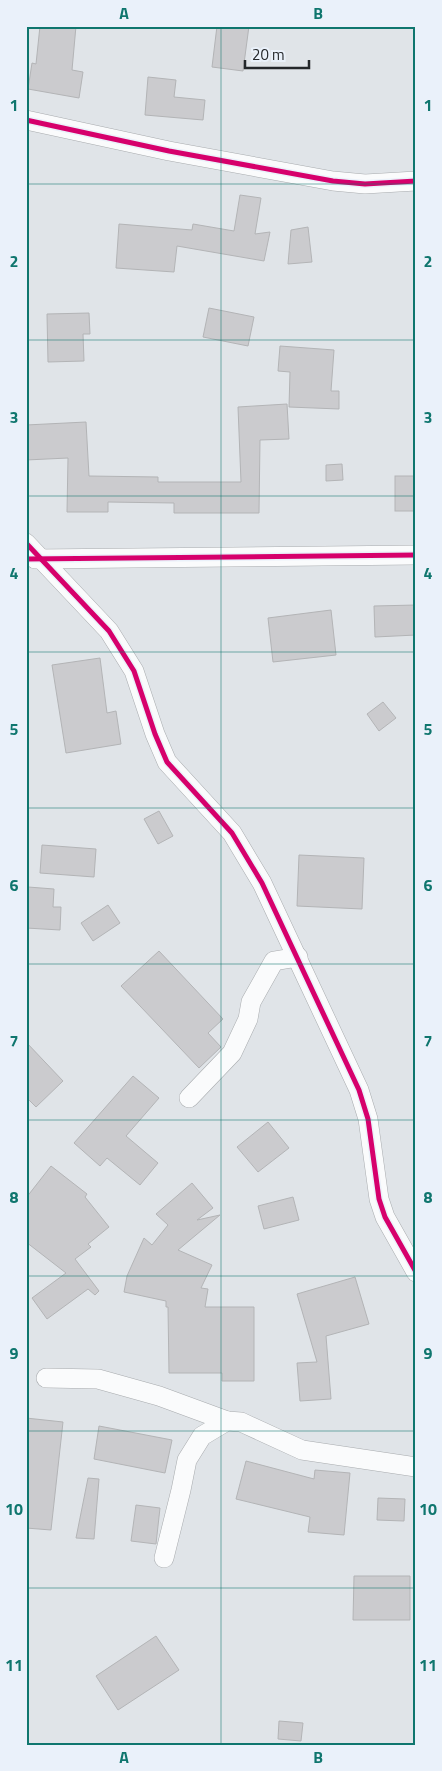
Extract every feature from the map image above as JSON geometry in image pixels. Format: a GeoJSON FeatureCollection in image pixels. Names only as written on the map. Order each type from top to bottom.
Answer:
{"type":"FeatureCollection","features":[{"type":"Feature","properties":{"kind":"street"},"geometry":{"type":"LineString","coordinates":[[26,120],[169,151],[333,181],[364,184],[416,181]]}},
{"type":"Feature","properties":{"kind":"street"},"geometry":{"type":"LineString","coordinates":[[26,543],[34,559],[109,631],[134,671],[155,734],[168,762],[232,833],[262,883],[359,1090],[368,1119],[379,1198],[386,1217],[416,1272]]}},
{"type":"Feature","properties":{"kind":"street"},"geometry":{"type":"LineString","coordinates":[[34,559],[416,555]]}},
{"type":"Feature","properties":{"kind":"street"},"geometry":{"type":"LineString","coordinates":[[189,1098],[232,1053],[248,1019],[251,1002],[274,961],[298,957]]}},
{"type":"Feature","properties":{"kind":"street"},"geometry":{"type":"LineString","coordinates":[[46,1378],[98,1379],[159,1396],[226,1421],[241,1422],[302,1450],[416,1467]]}},
{"type":"Feature","properties":{"kind":"street"},"geometry":{"type":"LineString","coordinates":[[164,1558],[187,1460],[202,1436],[226,1421]]}},
{"type":"Feature","properties":{"kind":"building"},"geometry":{"type":"Polygon","coordinates":[[[40,26],[76,26],[72,70],[83,72],[79,98],[28,89],[32,63],[36,64],[40,26]]]}},
{"type":"Feature","properties":{"kind":"building"},"geometry":{"type":"Polygon","coordinates":[[[217,26],[249,26],[243,71],[212,67],[217,26]]]}},
{"type":"Feature","properties":{"kind":"building"},"geometry":{"type":"Polygon","coordinates":[[[148,77],[176,80],[174,97],[205,100],[203,120],[145,115],[148,77]]]}},
{"type":"Feature","properties":{"kind":"building"},"geometry":{"type":"Polygon","coordinates":[[[240,195],[261,198],[255,234],[270,232],[264,261],[177,246],[174,272],[116,268],[119,224],[192,230],[193,224],[234,231],[240,195]]]}},
{"type":"Feature","properties":{"kind":"building"},"geometry":{"type":"Polygon","coordinates":[[[308,227],[312,262],[288,264],[291,230],[308,227]]]}},
{"type":"Feature","properties":{"kind":"building"},"geometry":{"type":"Polygon","coordinates":[[[209,308],[254,317],[248,346],[203,337],[209,308]]]}},
{"type":"Feature","properties":{"kind":"building"},"geometry":{"type":"Polygon","coordinates":[[[89,313],[90,334],[83,334],[84,361],[48,362],[47,314],[89,313]]]}},
{"type":"Feature","properties":{"kind":"building"},"geometry":{"type":"Polygon","coordinates":[[[280,346],[334,350],[331,391],[339,391],[339,409],[289,407],[290,372],[278,371],[280,346]]]}},
{"type":"Feature","properties":{"kind":"building"},"geometry":{"type":"Polygon","coordinates":[[[287,404],[289,439],[260,440],[259,513],[174,513],[174,503],[108,502],[108,512],[67,512],[68,458],[26,460],[26,425],[86,422],[89,476],[158,477],[158,482],[241,482],[238,407],[287,404]]]}},
{"type":"Feature","properties":{"kind":"building"},"geometry":{"type":"Polygon","coordinates":[[[342,464],[343,480],[326,481],[326,465],[342,464]]]}},
{"type":"Feature","properties":{"kind":"building"},"geometry":{"type":"Polygon","coordinates":[[[395,476],[416,476],[416,511],[395,511],[395,476]]]}},
{"type":"Feature","properties":{"kind":"building"},"geometry":{"type":"Polygon","coordinates":[[[416,605],[416,635],[375,637],[374,606],[416,605]]]}},
{"type":"Feature","properties":{"kind":"building"},"geometry":{"type":"Polygon","coordinates":[[[331,610],[336,655],[273,662],[268,618],[331,610]]]}},
{"type":"Feature","properties":{"kind":"building"},"geometry":{"type":"Polygon","coordinates":[[[100,658],[107,713],[116,711],[121,744],[66,753],[52,665],[100,658]]]}},
{"type":"Feature","properties":{"kind":"building"},"geometry":{"type":"Polygon","coordinates":[[[383,702],[396,718],[379,731],[367,714],[383,702]]]}},
{"type":"Feature","properties":{"kind":"building"},"geometry":{"type":"Polygon","coordinates":[[[159,811],[173,836],[158,844],[144,819],[159,811]]]}},
{"type":"Feature","properties":{"kind":"building"},"geometry":{"type":"Polygon","coordinates":[[[42,845],[96,849],[94,877],[40,873],[42,845]]]}},
{"type":"Feature","properties":{"kind":"building"},"geometry":{"type":"Polygon","coordinates":[[[299,855],[364,858],[362,909],[297,906],[299,855]]]}},
{"type":"Feature","properties":{"kind":"building"},"geometry":{"type":"Polygon","coordinates":[[[28,887],[54,889],[53,907],[61,907],[60,930],[26,928],[28,887]]]}},
{"type":"Feature","properties":{"kind":"building"},"geometry":{"type":"Polygon","coordinates":[[[108,905],[120,923],[93,941],[81,923],[108,905]]]}},
{"type":"Feature","properties":{"kind":"building"},"geometry":{"type":"Polygon","coordinates":[[[159,951],[223,1019],[208,1033],[221,1047],[199,1068],[121,986],[159,951]]]}},
{"type":"Feature","properties":{"kind":"building"},"geometry":{"type":"Polygon","coordinates":[[[26,1042],[63,1081],[36,1107],[26,1097],[26,1042]]]}},
{"type":"Feature","properties":{"kind":"building"},"geometry":{"type":"Polygon","coordinates":[[[133,1076],[159,1098],[126,1136],[158,1163],[140,1185],[107,1158],[100,1166],[74,1143],[133,1076]]]}},
{"type":"Feature","properties":{"kind":"building"},"geometry":{"type":"Polygon","coordinates":[[[268,1122],[289,1148],[258,1172],[237,1147],[268,1122]]]}},
{"type":"Feature","properties":{"kind":"building"},"geometry":{"type":"Polygon","coordinates":[[[51,1166],[87,1194],[85,1197],[109,1227],[88,1244],[91,1247],[75,1259],[99,1291],[95,1295],[88,1289],[47,1319],[32,1298],[66,1273],[26,1242],[26,1198],[51,1166]]]}},
{"type":"Feature","properties":{"kind":"building"},"geometry":{"type":"Polygon","coordinates":[[[192,1183],[213,1208],[197,1220],[220,1215],[178,1250],[212,1265],[201,1288],[208,1289],[205,1307],[254,1307],[254,1381],[222,1381],[222,1373],[169,1373],[168,1307],[166,1307],[166,1301],[124,1292],[127,1276],[144,1238],[152,1245],[168,1225],[156,1214],[192,1183]]]}},
{"type":"Feature","properties":{"kind":"building"},"geometry":{"type":"Polygon","coordinates":[[[293,1197],[299,1220],[264,1229],[258,1206],[293,1197]]]}},
{"type":"Feature","properties":{"kind":"building"},"geometry":{"type":"Polygon","coordinates":[[[355,1277],[369,1324],[326,1336],[331,1399],[300,1401],[297,1363],[317,1362],[297,1294],[355,1277]]]}},
{"type":"Feature","properties":{"kind":"building"},"geometry":{"type":"Polygon","coordinates":[[[26,1418],[63,1422],[51,1530],[26,1528],[26,1418]]]}},
{"type":"Feature","properties":{"kind":"building"},"geometry":{"type":"Polygon","coordinates":[[[99,1426],[172,1440],[165,1473],[94,1459],[99,1426]]]}},
{"type":"Feature","properties":{"kind":"building"},"geometry":{"type":"Polygon","coordinates":[[[246,1461],[314,1479],[315,1470],[350,1473],[344,1535],[308,1532],[310,1517],[236,1499],[246,1461]]]}},
{"type":"Feature","properties":{"kind":"building"},"geometry":{"type":"Polygon","coordinates":[[[88,1478],[99,1479],[94,1539],[76,1538],[88,1478]]]}},
{"type":"Feature","properties":{"kind":"building"},"geometry":{"type":"Polygon","coordinates":[[[378,1498],[405,1499],[404,1521],[377,1520],[378,1498]]]}},
{"type":"Feature","properties":{"kind":"building"},"geometry":{"type":"Polygon","coordinates":[[[136,1505],[160,1508],[156,1544],[131,1541],[136,1505]]]}},
{"type":"Feature","properties":{"kind":"building"},"geometry":{"type":"Polygon","coordinates":[[[354,1576],[410,1576],[410,1620],[353,1620],[354,1576]]]}},
{"type":"Feature","properties":{"kind":"building"},"geometry":{"type":"Polygon","coordinates":[[[156,1636],[179,1670],[118,1710],[96,1676],[156,1636]]]}},
{"type":"Feature","properties":{"kind":"building"},"geometry":{"type":"Polygon","coordinates":[[[279,1721],[303,1723],[301,1741],[278,1739],[279,1721]]]}},
{"type":"Feature","properties":{"kind":"cycle path"},"geometry":{"type":"LineString","coordinates":[[26,120],[169,151],[333,181],[365,184],[416,181]]}},
{"type":"Feature","properties":{"kind":"cycle path"},"geometry":{"type":"LineString","coordinates":[[26,543],[109,631],[134,671],[155,734],[167,762],[232,833],[262,883],[359,1090],[368,1119],[379,1199],[385,1217],[416,1272]]}},
{"type":"Feature","properties":{"kind":"cycle path"},"geometry":{"type":"LineString","coordinates":[[26,559],[416,555]]}}]}
